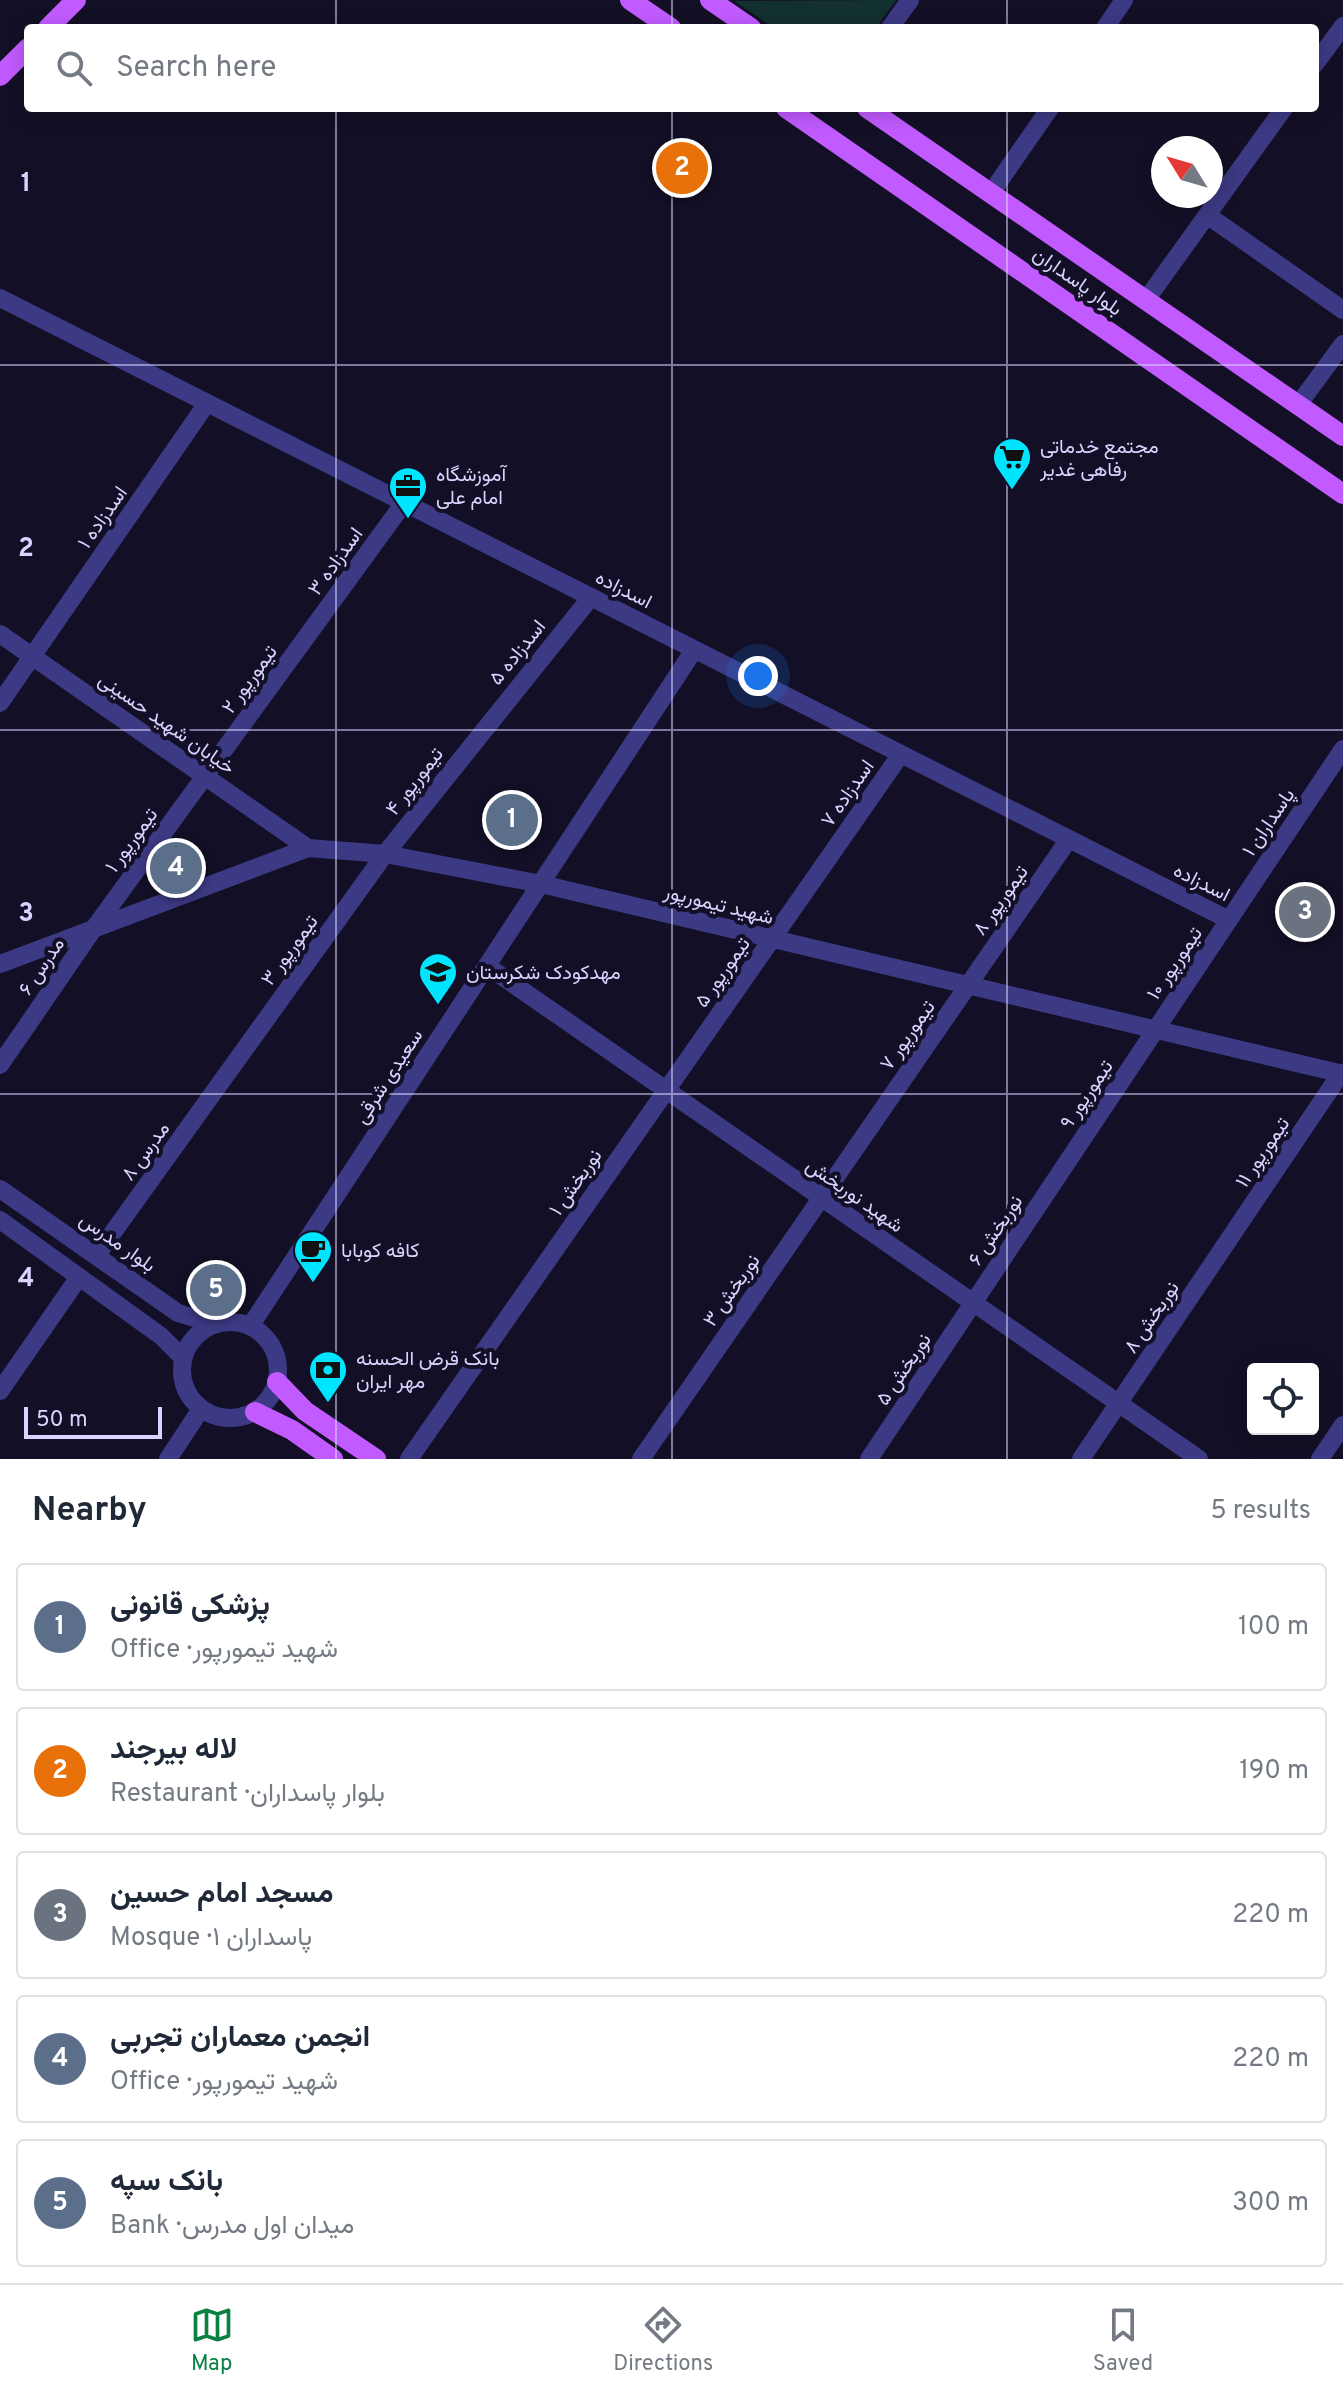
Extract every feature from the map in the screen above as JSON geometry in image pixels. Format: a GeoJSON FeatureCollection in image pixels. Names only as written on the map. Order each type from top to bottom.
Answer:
{"type":"FeatureCollection","features":[{"type":"Feature","properties":{"kind":"main road"},"geometry":{"type":"LineString","coordinates":[[52,24],[76,0]]}},
{"type":"Feature","properties":{"kind":"main road"},"geometry":{"type":"LineString","coordinates":[[630,0],[665,24]]}},
{"type":"Feature","properties":{"kind":"main road"},"geometry":{"type":"LineString","coordinates":[[710,0],[745,24]]}},
{"type":"Feature","properties":{"kind":"main road"},"geometry":{"type":"LineString","coordinates":[[0,76],[24,52]]}},
{"type":"Feature","properties":{"kind":"main road","name":"بلوار پاسداران"},"geometry":{"type":"LineString","coordinates":[[792,112],[1343,494]]}},
{"type":"Feature","properties":{"kind":"main road","name":"بلوار پاسداران"},"geometry":{"type":"LineString","coordinates":[[873,112],[1343,436]]}},
{"type":"Feature","properties":{"kind":"main road"},"geometry":{"type":"LineString","coordinates":[[277,1382],[305,1411],[376,1459]]}},
{"type":"Feature","properties":{"kind":"main road"},"geometry":{"type":"LineString","coordinates":[[255,1412],[292,1430],[333,1459]]}},
{"type":"Feature","properties":{"kind":"street"},"geometry":{"type":"LineString","coordinates":[[893,24],[910,0]]}},
{"type":"Feature","properties":{"kind":"street"},"geometry":{"type":"LineString","coordinates":[[1108,24],[1124,0]]}},
{"type":"Feature","properties":{"kind":"street"},"geometry":{"type":"LineString","coordinates":[[1319,59],[1343,26]]}},
{"type":"Feature","properties":{"kind":"street"},"geometry":{"type":"LineString","coordinates":[[991,193],[1047,112]]}},
{"type":"Feature","properties":{"kind":"street"},"geometry":{"type":"LineString","coordinates":[[1146,300],[1281,112]]}},
{"type":"Feature","properties":{"kind":"street"},"geometry":{"type":"LineString","coordinates":[[1207,215],[1343,310]]}},
{"type":"Feature","properties":{"kind":"street","name":"اسدزاده"},"geometry":{"type":"LineString","coordinates":[[0,298],[1229,920]]}},
{"type":"Feature","properties":{"kind":"street"},"geometry":{"type":"LineString","coordinates":[[1298,405],[1343,344]]}},
{"type":"Feature","properties":{"kind":"street","name":"اسدزاده ۱"},"geometry":{"type":"LineString","coordinates":[[0,703],[207,403]]}},
{"type":"Feature","properties":{"kind":"street","name":"اسدزاده ۳"},"geometry":{"type":"LineString","coordinates":[[301,646],[404,503]]}},
{"type":"Feature","properties":{"kind":"street","name":"اسدزاده ۵"},"geometry":{"type":"LineString","coordinates":[[477,736],[591,597]]}},
{"type":"Feature","properties":{"kind":"street","name":"خیابان شهید حسینی"},"geometry":{"type":"LineString","coordinates":[[0,634],[308,848]]}},
{"type":"Feature","properties":{"kind":"street","name":"تیمورپور ۲"},"geometry":{"type":"LineString","coordinates":[[205,776],[301,646]]}},
{"type":"Feature","properties":{"kind":"street","name":"سعیدی شرقی"},"geometry":{"type":"LineString","coordinates":[[251,1325],[694,650]]}},
{"type":"Feature","properties":{"kind":"street","name":"تیمورپور ۴"},"geometry":{"type":"LineString","coordinates":[[385,854],[477,736]]}},
{"type":"Feature","properties":{"kind":"street","name":"پاسداران ۱"},"geometry":{"type":"LineString","coordinates":[[1229,920],[1343,749]]}},
{"type":"Feature","properties":{"kind":"street","name":"اسدزاده ۷"},"geometry":{"type":"LineString","coordinates":[[772,940],[901,754]]}},
{"type":"Feature","properties":{"kind":"street","name":"تیمورپور ۱"},"geometry":{"type":"LineString","coordinates":[[92,931],[205,776]]}},
{"type":"Feature","properties":{"kind":"street","name":"تیمورپور ۸"},"geometry":{"type":"LineString","coordinates":[[968,986],[1069,839]]}},
{"type":"Feature","properties":{"kind":"street","name":"شهید تیمورپور"},"geometry":{"type":"LineString","coordinates":[[0,964],[308,848],[385,854],[541,884],[1342,1073]]}},
{"type":"Feature","properties":{"kind":"street","name":"تیمورپور ۳"},"geometry":{"type":"LineString","coordinates":[[229,1071],[385,854]]}},
{"type":"Feature","properties":{"kind":"street","name":"تیمورپور ۱۰"},"geometry":{"type":"LineString","coordinates":[[1155,1030],[1229,920]]}},
{"type":"Feature","properties":{"kind":"street","name":"مدرس ۶"},"geometry":{"type":"LineString","coordinates":[[0,1065],[92,931]]}},
{"type":"Feature","properties":{"kind":"street","name":"تیمورپور ۵"},"geometry":{"type":"LineString","coordinates":[[666,1090],[772,940]]}},
{"type":"Feature","properties":{"kind":"street","name":"شهید نوربخش"},"geometry":{"type":"LineString","coordinates":[[487,966],[1199,1459]]}},
{"type":"Feature","properties":{"kind":"street","name":"تیمورپور ۷"},"geometry":{"type":"LineString","coordinates":[[821,1198],[968,986]]}},
{"type":"Feature","properties":{"kind":"street","name":"تیمورپور ۹"},"geometry":{"type":"LineString","coordinates":[[1054,1182],[1155,1030]]}},
{"type":"Feature","properties":{"kind":"street","name":"مدرس ۸"},"geometry":{"type":"LineString","coordinates":[[96,1256],[229,1071]]}},
{"type":"Feature","properties":{"kind":"street","name":"تیمورپور ۱۱"},"geometry":{"type":"LineString","coordinates":[[1219,1255],[1342,1073]]}},
{"type":"Feature","properties":{"kind":"street","name":"نوربخش ۱"},"geometry":{"type":"LineString","coordinates":[[409,1459],[666,1090]]}},
{"type":"Feature","properties":{"kind":"street","name":"نوربخش ۶"},"geometry":{"type":"LineString","coordinates":[[973,1303],[1054,1182]]}},
{"type":"Feature","properties":{"kind":"street","name":"بلوار مدرس"},"geometry":{"type":"LineString","coordinates":[[0,1189],[178,1313],[214,1324]]}},
{"type":"Feature","properties":{"kind":"street","name":"نوربخش ۳"},"geometry":{"type":"LineString","coordinates":[[641,1459],[821,1198]]}},
{"type":"Feature","properties":{"kind":"street"},"geometry":{"type":"LineString","coordinates":[[0,1220],[161,1336],[183,1358]]}},
{"type":"Feature","properties":{"kind":"street","name":"نوربخش ۸"},"geometry":{"type":"LineString","coordinates":[[1081,1459],[1219,1255]]}},
{"type":"Feature","properties":{"kind":"street"},"geometry":{"type":"LineString","coordinates":[[0,1391],[79,1277]]}},
{"type":"Feature","properties":{"kind":"street","name":"نوربخش ۵"},"geometry":{"type":"LineString","coordinates":[[869,1459],[973,1303]]}},
{"type":"Feature","properties":{"kind":"street"},"geometry":{"type":"LineString","coordinates":[[239,1322],[251,1325],[274,1349],[279,1365],[273,1394],[255,1412],[227,1418],[201,1409],[184,1386],[183,1358],[194,1337],[214,1324],[239,1322]]}},
{"type":"Feature","properties":{"kind":"street"},"geometry":{"type":"LineString","coordinates":[[168,1459],[201,1409]]}},
{"type":"Feature","properties":{"kind":"street"},"geometry":{"type":"LineString","coordinates":[[1320,1459],[1343,1425]]}},
{"type":"Feature","properties":{"kind":"green space"},"geometry":{"type":"Polygon","coordinates":[[[896,0],[879,24],[768,24],[734,1],[896,0]]]}},
{"type":"Feature","properties":{"kind":"place","name":"لاله بیرجند"},"geometry":{"type":"Point","coordinates":[682,168]}},
{"type":"Feature","properties":{"kind":"place","name":"مجتمع خدماتی رفاهی غدیر"},"geometry":{"type":"Point","coordinates":[1012,491]}},
{"type":"Feature","properties":{"kind":"place","name":"آموزشگاه امام علی"},"geometry":{"type":"Point","coordinates":[408,520]}},
{"type":"Feature","properties":{"kind":"place","name":"پزشکی قانونی"},"geometry":{"type":"Point","coordinates":[512,820]}},
{"type":"Feature","properties":{"kind":"place","name":"انجمن معماران تجربی"},"geometry":{"type":"Point","coordinates":[176,868]}},
{"type":"Feature","properties":{"kind":"place","name":"مسجد امام حسین"},"geometry":{"type":"Point","coordinates":[1305,912]}},
{"type":"Feature","properties":{"kind":"place","name":"مهدکودک شکرستان"},"geometry":{"type":"Point","coordinates":[438,1006]}},
{"type":"Feature","properties":{"kind":"place","name":"کافه کوبابا"},"geometry":{"type":"Point","coordinates":[313,1284]}},
{"type":"Feature","properties":{"kind":"place","name":"بانک سپه"},"geometry":{"type":"Point","coordinates":[216,1290]}},
{"type":"Feature","properties":{"kind":"place","name":"بانک قرض الحسنه مهر ایران"},"geometry":{"type":"Point","coordinates":[328,1404]}}]}
